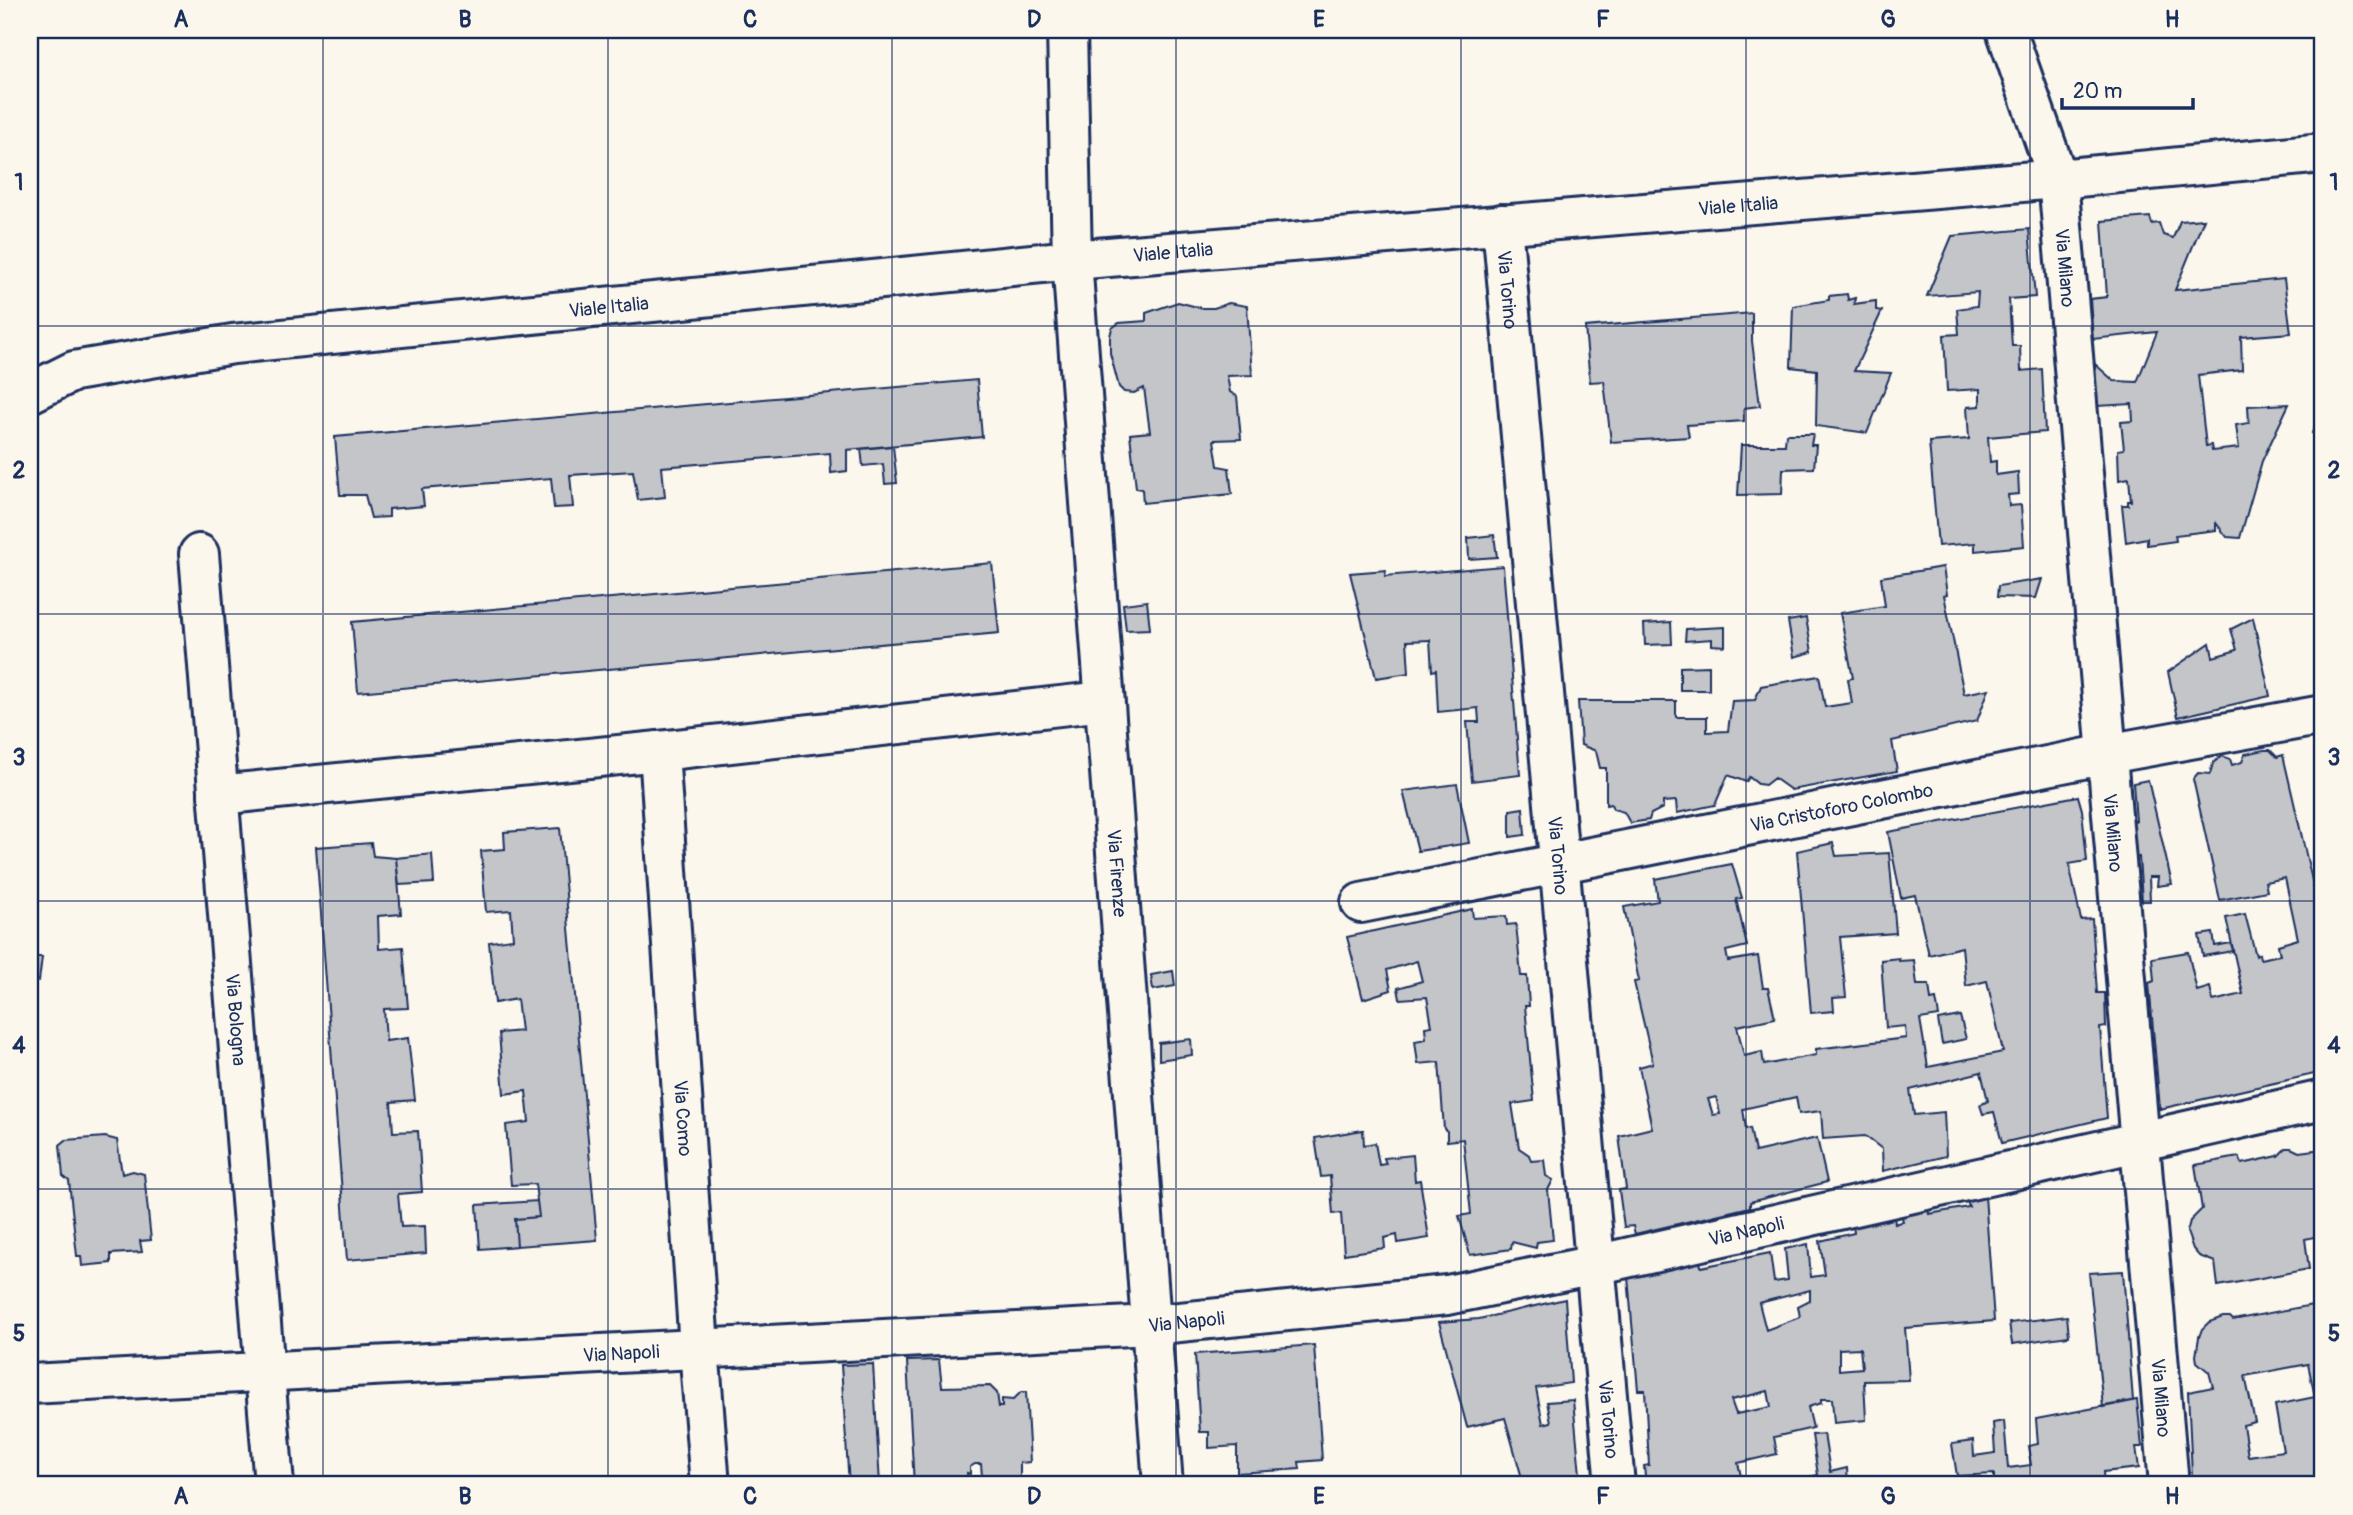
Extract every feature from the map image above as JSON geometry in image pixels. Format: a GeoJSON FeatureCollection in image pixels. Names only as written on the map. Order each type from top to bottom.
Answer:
{"type":"FeatureCollection","features":[{"type":"Feature","properties":{"kind":"street","name":"Via Firenze"},"geometry":{"type":"LineString","coordinates":[[1067,30],[1072,260],[1163,1485]]}},
{"type":"Feature","properties":{"kind":"street","name":"Via Milano"},"geometry":{"type":"LineString","coordinates":[[2006,30],[2058,179],[2169,1485]]}},
{"type":"Feature","properties":{"kind":"street","name":"Viale Italia"},"geometry":{"type":"LineString","coordinates":[[30,393],[74,371],[233,344],[1072,260],[2058,179],[2323,153]]}},
{"type":"Feature","properties":{"kind":"street","name":"Via Torino"},"geometry":{"type":"LineString","coordinates":[[1503,224],[1615,1485]]}},
{"type":"Feature","properties":{"kind":"street","name":"Via Bologna"},"geometry":{"type":"LineString","coordinates":[[199,554],[274,1485]]}},
{"type":"Feature","properties":{"kind":"street"},"geometry":{"type":"LineString","coordinates":[[218,795],[659,751],[1104,701]]}},
{"type":"Feature","properties":{"kind":"street","name":"Via Cristoforo Colombo"},"geometry":{"type":"LineString","coordinates":[[1361,904],[2107,754],[2323,715]]}},
{"type":"Feature","properties":{"kind":"street","name":"Via Como"},"geometry":{"type":"LineString","coordinates":[[659,751],[710,1485]]}},
{"type":"Feature","properties":{"kind":"street","name":"Via Napoli"},"geometry":{"type":"LineString","coordinates":[[30,1384],[1150,1325],[1447,1295],[1595,1265],[2323,1100]]}},
{"type":"Feature","properties":{"kind":"building"},"geometry":{"type":"Polygon","coordinates":[[[2150,217],[2152,224],[2159,223],[2163,235],[2173,238],[2180,221],[2204,219],[2175,290],[2284,279],[2291,333],[2241,337],[2242,370],[2198,375],[2206,446],[2211,445],[2212,451],[2239,448],[2236,425],[2249,423],[2248,406],[2289,404],[2262,461],[2240,538],[2227,537],[2216,523],[2216,530],[2175,535],[2176,541],[2147,545],[2147,538],[2126,542],[2122,505],[2128,505],[2128,501],[2131,501],[2129,478],[2119,480],[2118,450],[2124,449],[2121,422],[2133,421],[2132,404],[2097,406],[2095,364],[2114,381],[2137,382],[2157,332],[2093,339],[2090,299],[2107,297],[2102,221],[2150,217]]]}},
{"type":"Feature","properties":{"kind":"building"},"geometry":{"type":"Polygon","coordinates":[[[2029,229],[2035,297],[2009,299],[2012,346],[2020,346],[2021,371],[2042,369],[2045,432],[1988,437],[1990,462],[1996,461],[1996,475],[2018,472],[2019,494],[2008,495],[2009,506],[2021,505],[2024,546],[1975,551],[1975,543],[1938,546],[1929,442],[1969,439],[1967,407],[1980,406],[1980,389],[1947,391],[1944,335],[1959,334],[1957,309],[1977,306],[1978,292],[1927,296],[1952,236],[2029,229]]]}},
{"type":"Feature","properties":{"kind":"building"},"geometry":{"type":"Polygon","coordinates":[[[1847,294],[1848,300],[1855,298],[1854,304],[1876,301],[1876,310],[1882,311],[1854,371],[1891,373],[1867,433],[1816,426],[1817,370],[1791,367],[1793,306],[1847,294]]]}},
{"type":"Feature","properties":{"kind":"building"},"geometry":{"type":"Polygon","coordinates":[[[1178,302],[1201,308],[1214,308],[1229,303],[1247,306],[1252,375],[1227,376],[1230,392],[1237,396],[1241,439],[1214,440],[1218,466],[1229,468],[1232,494],[1143,503],[1142,489],[1136,488],[1130,434],[1150,432],[1144,388],[1134,393],[1124,392],[1119,387],[1110,353],[1110,336],[1112,328],[1119,323],[1146,321],[1146,313],[1178,302]]]}},
{"type":"Feature","properties":{"kind":"building"},"geometry":{"type":"Polygon","coordinates":[[[1752,313],[1752,341],[1760,406],[1744,408],[1744,421],[1687,425],[1689,437],[1611,442],[1604,381],[1590,382],[1585,327],[1752,313]]]}},
{"type":"Feature","properties":{"kind":"building"},"geometry":{"type":"Polygon","coordinates":[[[977,380],[982,437],[847,450],[847,471],[831,473],[830,453],[662,467],[665,497],[638,500],[633,471],[570,475],[573,507],[554,508],[551,478],[422,489],[424,506],[389,509],[389,517],[371,518],[365,495],[340,495],[335,437],[977,380]]]}},
{"type":"Feature","properties":{"kind":"building"},"geometry":{"type":"Polygon","coordinates":[[[2323,408],[2323,438],[2312,433],[2323,408]]]}},
{"type":"Feature","properties":{"kind":"building"},"geometry":{"type":"Polygon","coordinates":[[[1786,434],[1813,434],[1811,445],[1816,445],[1814,468],[1783,469],[1782,494],[1738,495],[1741,445],[1785,445],[1786,434]]]}},
{"type":"Feature","properties":{"kind":"building"},"geometry":{"type":"Polygon","coordinates":[[[893,446],[897,483],[885,484],[883,464],[863,466],[861,449],[893,446]]]}},
{"type":"Feature","properties":{"kind":"building"},"geometry":{"type":"Polygon","coordinates":[[[1494,535],[1497,557],[1469,559],[1468,538],[1494,535]]]}},
{"type":"Feature","properties":{"kind":"building"},"geometry":{"type":"Polygon","coordinates":[[[992,563],[999,633],[358,692],[352,622],[992,563]]]}},
{"type":"Feature","properties":{"kind":"building"},"geometry":{"type":"Polygon","coordinates":[[[1503,566],[1520,775],[1472,781],[1467,722],[1479,722],[1478,708],[1438,712],[1436,670],[1432,671],[1430,640],[1407,641],[1409,673],[1376,678],[1350,573],[1386,570],[1385,576],[1503,566]]]}},
{"type":"Feature","properties":{"kind":"building"},"geometry":{"type":"Polygon","coordinates":[[[1943,567],[1947,594],[1944,595],[1964,694],[1989,689],[1977,721],[1892,741],[1897,771],[1791,790],[1774,778],[1765,785],[1758,784],[1749,777],[1746,782],[1728,775],[1715,805],[1677,813],[1676,801],[1663,802],[1663,808],[1651,814],[1649,820],[1630,823],[1624,812],[1613,809],[1611,804],[1606,805],[1606,768],[1600,768],[1596,751],[1581,745],[1578,701],[1676,701],[1676,717],[1707,717],[1707,732],[1728,731],[1732,701],[1755,700],[1761,686],[1819,676],[1825,707],[1852,703],[1848,679],[1853,678],[1840,613],[1885,606],[1881,577],[1943,567]]]}},
{"type":"Feature","properties":{"kind":"building"},"geometry":{"type":"Polygon","coordinates":[[[2042,579],[2036,598],[1997,597],[1998,586],[2042,579]]]}},
{"type":"Feature","properties":{"kind":"building"},"geometry":{"type":"Polygon","coordinates":[[[1147,601],[1150,629],[1126,630],[1123,604],[1147,601]]]}},
{"type":"Feature","properties":{"kind":"building"},"geometry":{"type":"Polygon","coordinates":[[[1806,618],[1812,652],[1794,657],[1788,621],[1806,618]]]}},
{"type":"Feature","properties":{"kind":"building"},"geometry":{"type":"Polygon","coordinates":[[[2253,618],[2270,696],[2178,717],[2168,672],[2210,643],[2213,657],[2237,650],[2231,629],[2253,618]]]}},
{"type":"Feature","properties":{"kind":"building"},"geometry":{"type":"Polygon","coordinates":[[[1671,622],[1672,644],[1645,645],[1644,624],[1671,622]]]}},
{"type":"Feature","properties":{"kind":"building"},"geometry":{"type":"Polygon","coordinates":[[[1725,627],[1725,646],[1712,645],[1712,639],[1685,641],[1686,629],[1725,627]]]}},
{"type":"Feature","properties":{"kind":"building"},"geometry":{"type":"Polygon","coordinates":[[[1709,666],[1709,690],[1680,690],[1680,667],[1709,666]]]}},
{"type":"Feature","properties":{"kind":"building"},"geometry":{"type":"Polygon","coordinates":[[[2270,750],[2277,757],[2283,755],[2323,928],[2323,1072],[2160,1109],[2149,983],[2154,981],[2152,958],[2188,952],[2197,991],[2210,987],[2213,1001],[2243,994],[2226,918],[2245,914],[2256,956],[2259,954],[2260,959],[2280,955],[2278,945],[2298,939],[2285,878],[2265,882],[2267,891],[2220,900],[2193,779],[2198,773],[2210,774],[2213,763],[2222,756],[2230,759],[2232,765],[2242,762],[2245,754],[2270,750]]]}},
{"type":"Feature","properties":{"kind":"building"},"geometry":{"type":"Polygon","coordinates":[[[2148,780],[2172,884],[2157,886],[2158,877],[2149,877],[2150,901],[2142,901],[2139,857],[2134,858],[2131,821],[2136,821],[2133,783],[2148,780]]]}},
{"type":"Feature","properties":{"kind":"building"},"geometry":{"type":"Polygon","coordinates":[[[1457,784],[1469,843],[1418,851],[1403,791],[1457,784]]]}},
{"type":"Feature","properties":{"kind":"building"},"geometry":{"type":"Polygon","coordinates":[[[2078,796],[2087,861],[2069,864],[2081,920],[2092,919],[2097,993],[2105,993],[2106,1027],[2100,1028],[2107,1118],[2002,1143],[1994,1112],[1983,1114],[1980,1105],[1988,1101],[1981,1072],[1910,1090],[1914,1115],[1944,1112],[1946,1156],[1883,1171],[1882,1149],[1865,1136],[1823,1139],[1821,1111],[1799,1114],[1796,1097],[1743,1109],[1746,1129],[1750,1128],[1755,1152],[1817,1138],[1827,1182],[1750,1202],[1750,1207],[1635,1234],[1633,1226],[1624,1227],[1619,1190],[1626,1189],[1619,1136],[1652,1128],[1639,1067],[1653,1063],[1634,982],[1639,981],[1624,907],[1658,901],[1655,879],[1732,864],[1742,898],[1736,899],[1747,946],[1726,951],[1728,961],[1758,956],[1763,988],[1768,988],[1775,1018],[1737,1026],[1744,1056],[1762,1052],[1764,1065],[1816,1055],[1816,1049],[1906,1038],[1905,1026],[1886,1028],[1881,960],[1899,958],[1899,961],[1914,960],[1917,985],[1929,985],[1931,1000],[1936,999],[1939,1016],[1920,1019],[1928,1067],[2003,1052],[1987,981],[1966,986],[1962,947],[1929,955],[1915,895],[1901,898],[1888,832],[2078,796]],[[1716,1097],[1708,1099],[1713,1115],[1720,1114],[1716,1097]]]}},
{"type":"Feature","properties":{"kind":"building"},"geometry":{"type":"Polygon","coordinates":[[[1523,808],[1525,835],[1510,837],[1510,810],[1523,808]]]}},
{"type":"Feature","properties":{"kind":"building"},"geometry":{"type":"Polygon","coordinates":[[[560,828],[597,1240],[517,1246],[515,1219],[539,1217],[535,1184],[511,1185],[506,1125],[529,1122],[526,1091],[504,1094],[499,1033],[521,1031],[517,999],[495,1003],[489,942],[513,939],[511,910],[486,912],[481,851],[505,849],[504,832],[560,828]]]}},
{"type":"Feature","properties":{"kind":"building"},"geometry":{"type":"Polygon","coordinates":[[[371,843],[373,856],[396,858],[401,914],[378,916],[379,949],[403,947],[408,1008],[384,1009],[386,1041],[408,1038],[415,1100],[391,1102],[393,1132],[418,1131],[422,1192],[398,1194],[401,1227],[425,1226],[426,1253],[347,1260],[316,847],[371,843]]]}},
{"type":"Feature","properties":{"kind":"building"},"geometry":{"type":"Polygon","coordinates":[[[1833,843],[1836,856],[1889,853],[1896,933],[1840,937],[1846,997],[1833,998],[1834,1011],[1811,1013],[1797,851],[1833,843]]]}},
{"type":"Feature","properties":{"kind":"building"},"geometry":{"type":"Polygon","coordinates":[[[432,854],[434,883],[399,885],[396,858],[432,854]]]}},
{"type":"Feature","properties":{"kind":"building"},"geometry":{"type":"Polygon","coordinates":[[[1472,909],[1473,918],[1506,916],[1507,925],[1516,924],[1521,976],[1527,976],[1529,1006],[1525,1006],[1534,1101],[1512,1104],[1519,1148],[1529,1155],[1531,1161],[1544,1160],[1546,1176],[1553,1180],[1548,1190],[1553,1240],[1537,1242],[1536,1248],[1512,1242],[1511,1249],[1470,1255],[1459,1216],[1471,1214],[1463,1139],[1447,1141],[1439,1062],[1418,1064],[1415,1041],[1426,1039],[1425,1027],[1432,1026],[1427,997],[1400,999],[1398,988],[1422,981],[1417,961],[1387,970],[1391,990],[1363,999],[1347,937],[1472,909]]]}},
{"type":"Feature","properties":{"kind":"building"},"geometry":{"type":"Polygon","coordinates":[[[2213,933],[2215,946],[2231,943],[2233,951],[2203,956],[2199,935],[2213,933]]]}},
{"type":"Feature","properties":{"kind":"building"},"geometry":{"type":"Polygon","coordinates":[[[30,957],[42,957],[39,981],[30,980],[30,957]]]}},
{"type":"Feature","properties":{"kind":"building"},"geometry":{"type":"Polygon","coordinates":[[[1173,971],[1175,986],[1153,990],[1151,975],[1173,971]]]}},
{"type":"Feature","properties":{"kind":"building"},"geometry":{"type":"Polygon","coordinates":[[[1960,1016],[1966,1039],[1942,1044],[1938,1020],[1960,1016]]]}},
{"type":"Feature","properties":{"kind":"building"},"geometry":{"type":"Polygon","coordinates":[[[1191,1039],[1192,1055],[1159,1060],[1159,1043],[1191,1039]]]}},
{"type":"Feature","properties":{"kind":"building"},"geometry":{"type":"Polygon","coordinates":[[[1363,1130],[1364,1145],[1375,1143],[1379,1165],[1386,1164],[1384,1158],[1413,1155],[1415,1181],[1420,1180],[1429,1238],[1398,1243],[1397,1235],[1384,1238],[1385,1248],[1344,1254],[1341,1213],[1333,1214],[1330,1176],[1321,1177],[1315,1138],[1363,1130]]]}},
{"type":"Feature","properties":{"kind":"building"},"geometry":{"type":"Polygon","coordinates":[[[105,1137],[117,1140],[122,1174],[133,1171],[144,1174],[151,1240],[140,1241],[142,1252],[111,1254],[111,1263],[82,1266],[81,1256],[77,1256],[69,1181],[63,1176],[60,1145],[66,1140],[105,1137]]]}},
{"type":"Feature","properties":{"kind":"building"},"geometry":{"type":"Polygon","coordinates":[[[2286,1148],[2299,1152],[2323,1149],[2323,1235],[2305,1239],[2309,1269],[2218,1286],[2215,1262],[2199,1256],[2193,1249],[2187,1232],[2190,1221],[2202,1209],[2195,1165],[2239,1157],[2242,1164],[2278,1156],[2286,1148]]]}},
{"type":"Feature","properties":{"kind":"building"},"geometry":{"type":"Polygon","coordinates":[[[1985,1196],[1994,1321],[1905,1328],[1909,1380],[1864,1381],[1866,1420],[1834,1423],[1832,1399],[1821,1399],[1821,1403],[1808,1407],[1813,1428],[1774,1437],[1777,1454],[1738,1463],[1743,1485],[1646,1485],[1644,1466],[1649,1465],[1645,1390],[1638,1390],[1628,1277],[1700,1261],[1701,1267],[1770,1253],[1774,1282],[1788,1280],[1785,1249],[1808,1244],[1811,1277],[1825,1275],[1820,1241],[1854,1233],[1853,1225],[1894,1216],[1895,1224],[1903,1221],[1901,1214],[1928,1208],[1929,1214],[1969,1207],[1967,1201],[1985,1196]],[[1810,1290],[1759,1303],[1766,1330],[1800,1317],[1798,1306],[1810,1300],[1810,1290]],[[1860,1348],[1839,1349],[1839,1370],[1862,1368],[1860,1348]],[[1768,1391],[1731,1400],[1736,1414],[1771,1407],[1768,1391]]]}},
{"type":"Feature","properties":{"kind":"building"},"geometry":{"type":"Polygon","coordinates":[[[537,1201],[539,1217],[515,1219],[517,1246],[480,1249],[477,1205],[537,1201]]]}},
{"type":"Feature","properties":{"kind":"building"},"geometry":{"type":"Polygon","coordinates":[[[2123,1271],[2133,1401],[2103,1407],[2089,1273],[2123,1271]]]}},
{"type":"Feature","properties":{"kind":"building"},"geometry":{"type":"Polygon","coordinates":[[[1565,1299],[1571,1383],[1536,1388],[1543,1424],[1551,1422],[1547,1402],[1573,1400],[1581,1485],[1524,1485],[1505,1418],[1467,1427],[1439,1322],[1479,1319],[1565,1299]]]}},
{"type":"Feature","properties":{"kind":"building"},"geometry":{"type":"Polygon","coordinates":[[[2323,1303],[2323,1485],[2186,1485],[2185,1477],[2192,1475],[2188,1392],[2213,1387],[2209,1372],[2197,1362],[2199,1337],[2209,1322],[2223,1317],[2233,1320],[2323,1303]],[[2308,1364],[2245,1376],[2255,1422],[2243,1425],[2248,1456],[2283,1451],[2275,1405],[2315,1397],[2308,1364]]]}},
{"type":"Feature","properties":{"kind":"building"},"geometry":{"type":"Polygon","coordinates":[[[2067,1316],[2069,1336],[2012,1344],[2009,1323],[2067,1316]]]}},
{"type":"Feature","properties":{"kind":"building"},"geometry":{"type":"Polygon","coordinates":[[[1314,1345],[1322,1460],[1299,1462],[1300,1469],[1237,1473],[1237,1446],[1209,1448],[1209,1432],[1200,1432],[1195,1354],[1314,1345]]]}},
{"type":"Feature","properties":{"kind":"building"},"geometry":{"type":"Polygon","coordinates":[[[939,1360],[942,1387],[990,1386],[997,1393],[999,1407],[1002,1407],[1002,1399],[1013,1400],[1021,1392],[1026,1392],[1030,1462],[1020,1463],[1020,1481],[1004,1482],[1002,1476],[982,1476],[981,1464],[975,1464],[970,1467],[970,1474],[967,1473],[968,1485],[914,1485],[907,1361],[939,1360]]]}},
{"type":"Feature","properties":{"kind":"building"},"geometry":{"type":"Polygon","coordinates":[[[873,1364],[880,1485],[849,1485],[841,1365],[873,1364]]]}},
{"type":"Feature","properties":{"kind":"building"},"geometry":{"type":"Polygon","coordinates":[[[2137,1400],[2142,1447],[2136,1447],[2139,1468],[2103,1472],[2104,1485],[1994,1485],[1994,1474],[1957,1476],[1952,1444],[1973,1441],[1974,1456],[1995,1453],[1993,1423],[2004,1421],[2008,1468],[2031,1465],[2028,1446],[2038,1444],[2036,1419],[2137,1400]]]}},
{"type":"Feature","properties":{"kind":"building"},"geometry":{"type":"Polygon","coordinates":[[[1824,1434],[1830,1472],[1847,1468],[1848,1485],[1771,1485],[1818,1475],[1812,1435],[1824,1434]]]}}]}
